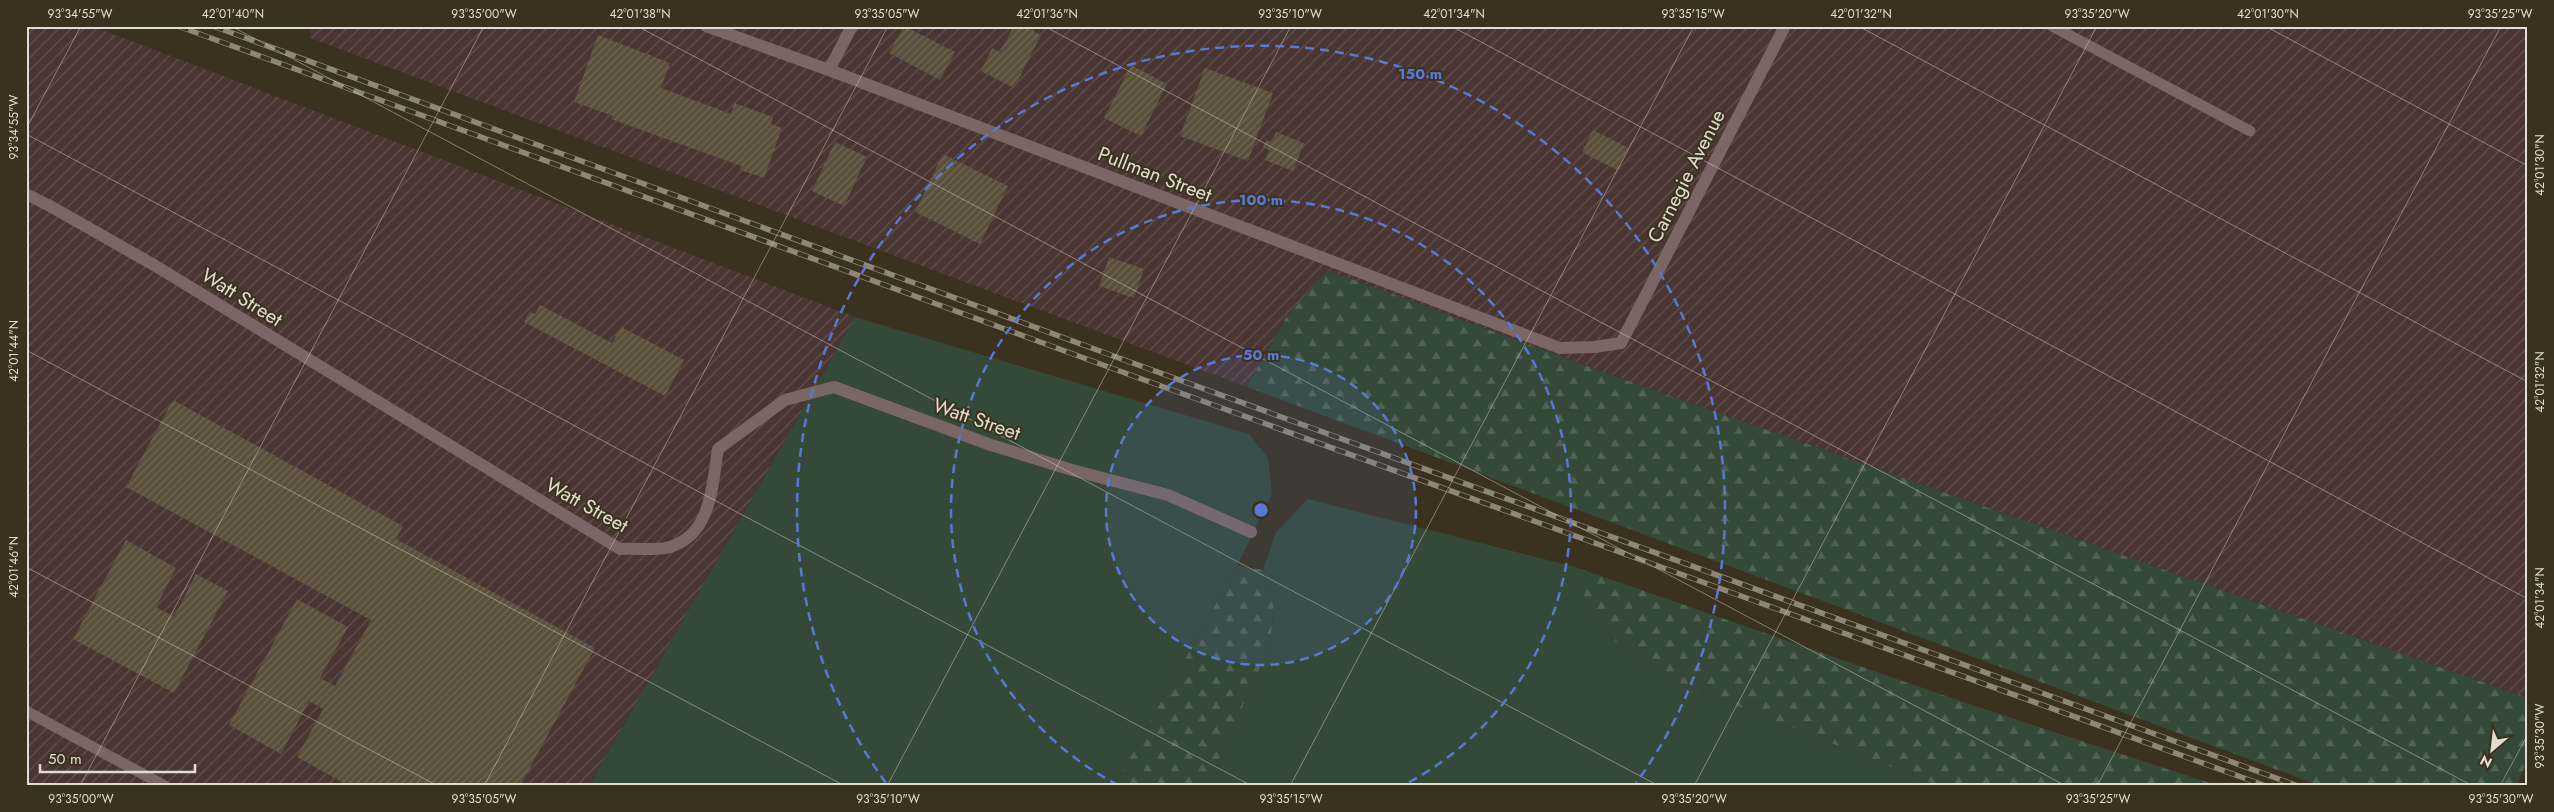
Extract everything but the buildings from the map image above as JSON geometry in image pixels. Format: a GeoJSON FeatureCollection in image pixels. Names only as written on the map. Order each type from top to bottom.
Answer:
{"type":"FeatureCollection","features":[{"type":"Feature","properties":{"kind":"street","name":"Pullman Street"},"geometry":{"type":"LineString","coordinates":[[706,26],[829,70],[1560,348],[1595,347],[1621,343]]}},
{"type":"Feature","properties":{"kind":"street"},"geometry":{"type":"LineString","coordinates":[[829,70],[852,26]]}},
{"type":"Feature","properties":{"kind":"street","name":"Carnegie Avenue"},"geometry":{"type":"LineString","coordinates":[[1621,343],[1785,26]]}},
{"type":"Feature","properties":{"kind":"street","name":"Watt Street"},"geometry":{"type":"LineString","coordinates":[[26,194],[154,265],[620,549],[670,547],[695,532],[710,505],[718,449],[785,400],[834,387],[991,444],[1072,470],[1168,495],[1251,532]]}},
{"type":"Feature","properties":{"kind":"lane"},"geometry":{"type":"LineString","coordinates":[[2052,26],[2250,131]]}},
{"type":"Feature","properties":{"kind":"lane"},"geometry":{"type":"LineString","coordinates":[[26,711],[165,786]]}},
{"type":"Feature","properties":{"kind":"shaded area"},"geometry":{"type":"Polygon","coordinates":[[[26,26],[92,26],[855,317],[589,786],[26,786],[26,26]]]}},
{"type":"Feature","properties":{"kind":"shaded area"},"geometry":{"type":"Polygon","coordinates":[[[311,26],[2528,26],[2528,698],[1617,377],[1327,270],[1285,319],[1247,387],[310,38],[311,26]]]}},
{"type":"Feature","properties":{"kind":"green space"},"geometry":{"type":"Polygon","coordinates":[[[1327,270],[1617,377],[2528,698],[2528,758],[2517,786],[2321,786],[1247,387],[1285,319],[1327,270]]]}},
{"type":"Feature","properties":{"kind":"green space"},"geometry":{"type":"Polygon","coordinates":[[[855,317],[1249,434],[1268,458],[1272,494],[1237,566],[1114,786],[589,786],[855,317]]]}},
{"type":"Feature","properties":{"kind":"green space"},"geometry":{"type":"Polygon","coordinates":[[[1308,499],[1575,567],[1588,611],[1616,642],[1682,684],[1939,786],[1207,786],[1270,645],[1274,603],[1263,570],[1276,532],[1308,499]]]}},
{"type":"Feature","properties":{"kind":"green space"},"geometry":{"type":"Polygon","coordinates":[[[1237,566],[1263,570],[1274,603],[1270,645],[1207,786],[1114,786],[1237,566]]]}},
{"type":"Feature","properties":{"kind":"green space"},"geometry":{"type":"Polygon","coordinates":[[[1575,567],[1966,703],[2219,786],[1939,786],[1682,684],[1616,642],[1588,611],[1575,567]]]}},
{"type":"Feature","properties":{"kind":"railway"},"geometry":{"type":"LineString","coordinates":[[178,26],[1103,365],[2266,786]]}},
{"type":"Feature","properties":{"kind":"railway"},"geometry":{"type":"LineString","coordinates":[[213,26],[1108,354],[2298,786]]}}]}
